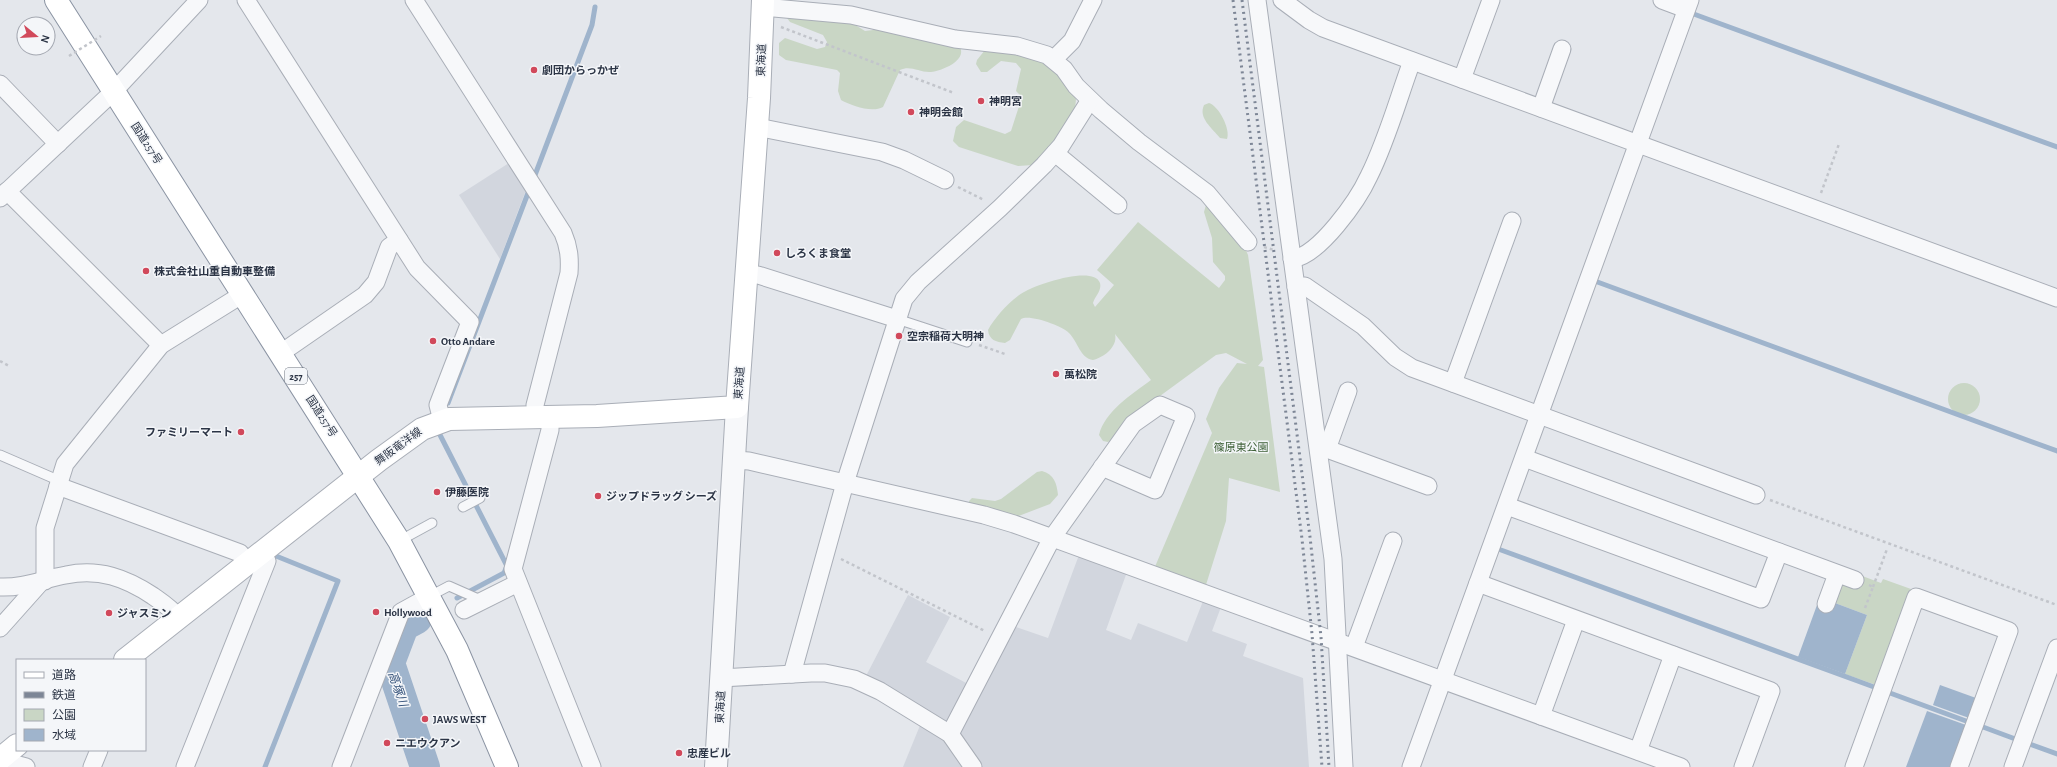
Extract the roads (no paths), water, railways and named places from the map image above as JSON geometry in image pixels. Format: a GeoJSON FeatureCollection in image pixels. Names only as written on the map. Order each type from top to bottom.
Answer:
{"type":"FeatureCollection","features":[{"type":"Feature","properties":{"kind":"main road","name":"国道257号"},"geometry":{"type":"LineString","coordinates":[[56,0],[359,475],[399,541],[430,596],[474,688],[507,767]]}},
{"type":"Feature","properties":{"kind":"main road","name":"東海道"},"geometry":{"type":"LineString","coordinates":[[737,408],[757,127],[763,11]]}},
{"type":"Feature","properties":{"kind":"main road","name":"舞阪竜洋線"},"geometry":{"type":"LineString","coordinates":[[126,659],[359,475],[422,429],[442,421],[463,418],[684,412],[727,407],[737,408]]}},
{"type":"Feature","properties":{"kind":"main road"},"geometry":{"type":"LineString","coordinates":[[0,759],[16,746]]}},
{"type":"Feature","properties":{"kind":"street"},"geometry":{"type":"LineString","coordinates":[[160,345],[4,195],[114,91],[199,0]]}},
{"type":"Feature","properties":{"kind":"street"},"geometry":{"type":"LineString","coordinates":[[246,0],[417,268],[470,322],[438,405],[442,421]]}},
{"type":"Feature","properties":{"kind":"street"},"geometry":{"type":"LineString","coordinates":[[414,0],[563,233],[568,246],[570,260],[569,274],[536,405],[550,430],[512,569],[592,767]]}},
{"type":"Feature","properties":{"kind":"street"},"geometry":{"type":"LineString","coordinates":[[1054,59],[1072,41],[1093,0]]}},
{"type":"Feature","properties":{"kind":"street"},"geometry":{"type":"LineString","coordinates":[[1257,0],[1296,287],[1323,450],[1333,559],[1346,645],[1344,767]]}},
{"type":"Feature","properties":{"kind":"street"},"geometry":{"type":"LineString","coordinates":[[1282,0],[1316,25],[2057,298]]}},
{"type":"Feature","properties":{"kind":"street"},"geometry":{"type":"LineString","coordinates":[[1462,79],[1491,0]]}},
{"type":"Feature","properties":{"kind":"street"},"geometry":{"type":"LineString","coordinates":[[1410,767],[1507,506],[1688,5],[1662,0]]}},
{"type":"Feature","properties":{"kind":"street"},"geometry":{"type":"LineString","coordinates":[[763,11],[851,14],[955,39],[1018,46],[1037,51],[1054,59],[1090,100],[1126,131],[1207,193],[1248,242]]}},
{"type":"Feature","properties":{"kind":"street"},"geometry":{"type":"LineString","coordinates":[[1541,108],[1562,49]]}},
{"type":"Feature","properties":{"kind":"street"},"geometry":{"type":"LineString","coordinates":[[1292,258],[1300,258],[1322,243],[1369,178],[1412,61]]}},
{"type":"Feature","properties":{"kind":"street"},"geometry":{"type":"LineString","coordinates":[[0,84],[58,144]]}},
{"type":"Feature","properties":{"kind":"street"},"geometry":{"type":"LineString","coordinates":[[792,674],[845,483],[904,299],[914,286],[1000,208],[1055,153],[1090,100]]}},
{"type":"Feature","properties":{"kind":"street"},"geometry":{"type":"LineString","coordinates":[[757,127],[882,152],[904,160],[944,180]]}},
{"type":"Feature","properties":{"kind":"street"},"geometry":{"type":"LineString","coordinates":[[1055,153],[1118,205]]}},
{"type":"Feature","properties":{"kind":"street"},"geometry":{"type":"LineString","coordinates":[[1453,383],[1505,228]]}},
{"type":"Feature","properties":{"kind":"street"},"geometry":{"type":"LineString","coordinates":[[281,353],[365,295],[376,282],[389,247],[399,240]]}},
{"type":"Feature","properties":{"kind":"street"},"geometry":{"type":"LineString","coordinates":[[746,275],[758,275],[897,320]]}},
{"type":"Feature","properties":{"kind":"street"},"geometry":{"type":"LineString","coordinates":[[1296,287],[1305,286],[1363,326],[1403,364],[1756,495]]}},
{"type":"Feature","properties":{"kind":"street"},"geometry":{"type":"LineString","coordinates":[[0,628],[43,581],[45,528],[65,464],[160,345],[243,294]]}},
{"type":"Feature","properties":{"kind":"street"},"geometry":{"type":"LineString","coordinates":[[1323,450],[1348,391]]}},
{"type":"Feature","properties":{"kind":"street"},"geometry":{"type":"LineString","coordinates":[[950,734],[1052,538],[1102,467],[1134,424],[1160,405],[1186,416],[1154,490],[1102,467]]}},
{"type":"Feature","properties":{"kind":"street","name":"東海道"},"geometry":{"type":"LineString","coordinates":[[716,767],[737,408]]}},
{"type":"Feature","properties":{"kind":"street"},"geometry":{"type":"LineString","coordinates":[[1323,450],[1428,486]]}},
{"type":"Feature","properties":{"kind":"street"},"geometry":{"type":"LineString","coordinates":[[1524,458],[1855,580]]}},
{"type":"Feature","properties":{"kind":"street"},"geometry":{"type":"LineString","coordinates":[[734,460],[749,461],[984,515],[1052,538],[1681,767]]}},
{"type":"Feature","properties":{"kind":"street"},"geometry":{"type":"LineString","coordinates":[[59,483],[240,553],[267,561],[186,767]]}},
{"type":"Feature","properties":{"kind":"street"},"geometry":{"type":"LineString","coordinates":[[1507,506],[1761,599],[1779,552]]}},
{"type":"Feature","properties":{"kind":"street"},"geometry":{"type":"LineString","coordinates":[[1346,645],[1392,541]]}},
{"type":"Feature","properties":{"kind":"street"},"geometry":{"type":"LineString","coordinates":[[0,586],[22,586],[80,572],[112,575],[140,587],[172,609],[179,618]]}},
{"type":"Feature","properties":{"kind":"street"},"geometry":{"type":"LineString","coordinates":[[1826,604],[1837,574]]}},
{"type":"Feature","properties":{"kind":"street"},"geometry":{"type":"LineString","coordinates":[[473,602],[518,583]]}},
{"type":"Feature","properties":{"kind":"street"},"geometry":{"type":"LineString","coordinates":[[1478,583],[1771,691],[1743,767]]}},
{"type":"Feature","properties":{"kind":"street"},"geometry":{"type":"LineString","coordinates":[[341,767],[401,612],[430,596]]}},
{"type":"Feature","properties":{"kind":"street"},"geometry":{"type":"LineString","coordinates":[[1854,767],[1916,597],[2009,630],[1959,767]]}},
{"type":"Feature","properties":{"kind":"street"},"geometry":{"type":"LineString","coordinates":[[1541,716],[1576,620]]}},
{"type":"Feature","properties":{"kind":"street"},"geometry":{"type":"LineString","coordinates":[[2013,767],[2057,648]]}},
{"type":"Feature","properties":{"kind":"street"},"geometry":{"type":"LineString","coordinates":[[1638,751],[1673,655]]}},
{"type":"Feature","properties":{"kind":"street"},"geometry":{"type":"LineString","coordinates":[[721,678],[825,673],[854,679],[880,691],[950,734],[973,767]]}},
{"type":"Feature","properties":{"kind":"street"},"geometry":{"type":"LineString","coordinates":[[92,767],[99,751]]}},
{"type":"Feature","properties":{"kind":"street"},"geometry":{"type":"LineString","coordinates":[[0,759],[26,767]]}},
{"type":"Feature","properties":{"kind":"lane"},"geometry":{"type":"LineString","coordinates":[[897,320],[967,342]]}},
{"type":"Feature","properties":{"kind":"lane"},"geometry":{"type":"LineString","coordinates":[[0,455],[59,483]]}},
{"type":"Feature","properties":{"kind":"lane"},"geometry":{"type":"LineString","coordinates":[[465,506],[480,498]]}},
{"type":"Feature","properties":{"kind":"lane"},"geometry":{"type":"LineString","coordinates":[[399,541],[432,523]]}},
{"type":"Feature","properties":{"kind":"lane"},"geometry":{"type":"LineString","coordinates":[[430,596],[449,586],[460,591],[473,602]]}},
{"type":"Feature","properties":{"kind":"water"},"geometry":{"type":"Polygon","coordinates":[[[1835,603],[1867,615],[1845,674],[1798,657],[1817,605],[1832,611],[1835,603]]]}},
{"type":"Feature","properties":{"kind":"water"},"geometry":{"type":"Polygon","coordinates":[[[1940,685],[1976,698],[1969,718],[1933,705],[1940,685]]]}},
{"type":"Feature","properties":{"kind":"water"},"geometry":{"type":"Polygon","coordinates":[[[1927,711],[1966,725],[1951,767],[1906,767],[1927,711]]]}},
{"type":"Feature","properties":{"kind":"waterway"},"geometry":{"type":"LineString","coordinates":[[535,175],[592,25],[595,7]]}},
{"type":"Feature","properties":{"kind":"waterway"},"geometry":{"type":"LineString","coordinates":[[1691,13],[2057,147]]}},
{"type":"Feature","properties":{"kind":"waterway"},"geometry":{"type":"LineString","coordinates":[[448,403],[528,193]]}},
{"type":"Feature","properties":{"kind":"waterway"},"geometry":{"type":"LineString","coordinates":[[1592,280],[2057,451]]}},
{"type":"Feature","properties":{"kind":"waterway"},"geometry":{"type":"LineString","coordinates":[[438,431],[507,566],[504,573],[457,598]]}},
{"type":"Feature","properties":{"kind":"waterway"},"geometry":{"type":"LineString","coordinates":[[1501,550],[1874,687]]}},
{"type":"Feature","properties":{"kind":"waterway"},"geometry":{"type":"LineString","coordinates":[[265,767],[338,581],[276,556]]}},
{"type":"Feature","properties":{"kind":"waterway","name":"高塚川"},"geometry":{"type":"LineString","coordinates":[[417,619],[404,626],[390,663],[425,767]]}},
{"type":"Feature","properties":{"kind":"waterway"},"geometry":{"type":"LineString","coordinates":[[1890,693],[1966,721]]}},
{"type":"Feature","properties":{"kind":"waterway"},"geometry":{"type":"LineString","coordinates":[[1983,727],[2018,740]]}},
{"type":"Feature","properties":{"kind":"waterway"},"geometry":{"type":"LineString","coordinates":[[2027,743],[2057,754]]}},
{"type":"Feature","properties":{"kind":"railway"},"geometry":{"type":"LineString","coordinates":[[1233,0],[1302,539],[1312,634],[1322,767]]}},
{"type":"Feature","properties":{"kind":"railway"},"geometry":{"type":"LineString","coordinates":[[1242,0],[1310,537],[1321,637],[1329,767]]}},
{"type":"Feature","properties":{"kind":"place","name":"劇団からっかぜ"},"geometry":{"type":"Point","coordinates":[534,70]}},
{"type":"Feature","properties":{"kind":"place","name":"神明宮"},"geometry":{"type":"Point","coordinates":[981,101]}},
{"type":"Feature","properties":{"kind":"place","name":"神明会館"},"geometry":{"type":"Point","coordinates":[911,112]}},
{"type":"Feature","properties":{"kind":"place","name":"しろくま食堂"},"geometry":{"type":"Point","coordinates":[777,253]}},
{"type":"Feature","properties":{"kind":"place","name":"株式会社山重自動車整備"},"geometry":{"type":"Point","coordinates":[146,271]}},
{"type":"Feature","properties":{"kind":"place","name":"空宗稲荷大明神"},"geometry":{"type":"Point","coordinates":[899,336]}},
{"type":"Feature","properties":{"kind":"place","name":"Otto Andare"},"geometry":{"type":"Point","coordinates":[433,341]}},
{"type":"Feature","properties":{"kind":"place","name":"萬松院"},"geometry":{"type":"Point","coordinates":[1056,374]}},
{"type":"Feature","properties":{"kind":"place","name":"ファミリーマート"},"geometry":{"type":"Point","coordinates":[241,432]}},
{"type":"Feature","properties":{"kind":"place","name":"伊藤医院"},"geometry":{"type":"Point","coordinates":[437,492]}},
{"type":"Feature","properties":{"kind":"place","name":"ジップドラッグ シーズ"},"geometry":{"type":"Point","coordinates":[598,496]}},
{"type":"Feature","properties":{"kind":"place","name":"Hollywood"},"geometry":{"type":"Point","coordinates":[376,612]}},
{"type":"Feature","properties":{"kind":"place","name":"ジャスミン"},"geometry":{"type":"Point","coordinates":[109,613]}},
{"type":"Feature","properties":{"kind":"place","name":"JAWS WEST"},"geometry":{"type":"Point","coordinates":[425,719]}},
{"type":"Feature","properties":{"kind":"place","name":"ニエウクアン"},"geometry":{"type":"Point","coordinates":[387,743]}},
{"type":"Feature","properties":{"kind":"place","name":"忠産ビル"},"geometry":{"type":"Point","coordinates":[679,753]}},
{"type":"Feature","properties":{"kind":"park label","name":"篠原東公園"},"geometry":{"type":"Point","coordinates":[1241,447]}}]}
